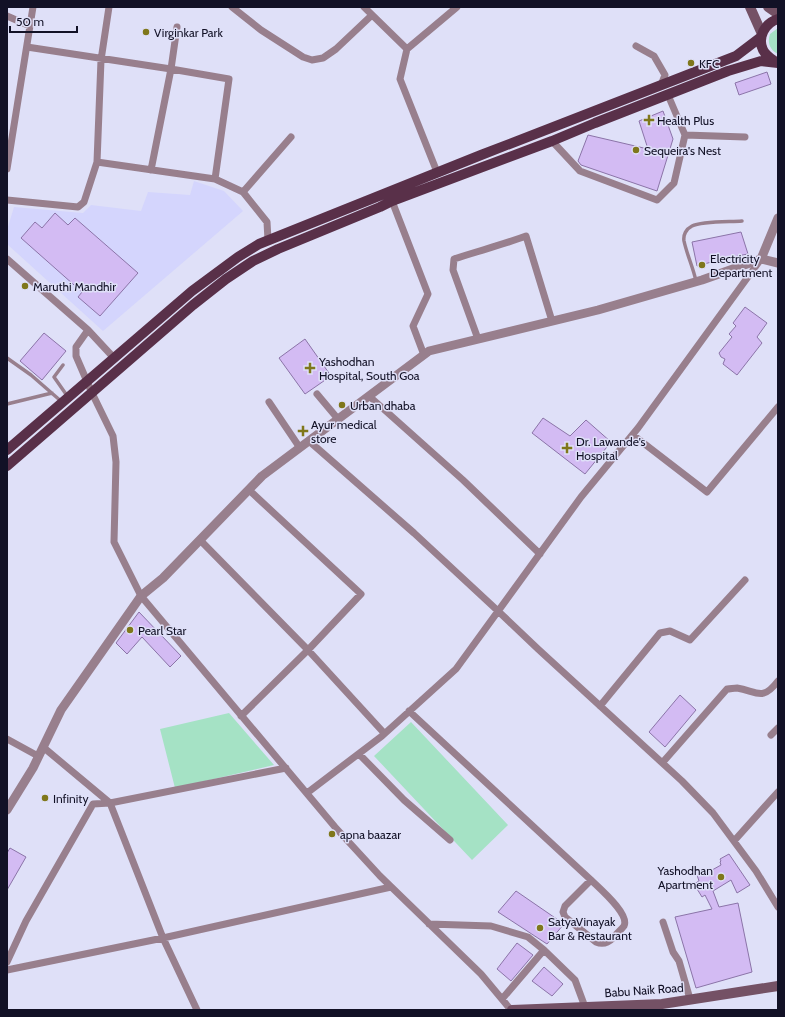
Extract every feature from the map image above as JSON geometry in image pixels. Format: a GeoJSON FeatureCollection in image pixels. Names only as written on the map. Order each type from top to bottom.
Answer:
{"type":"FeatureCollection","features":[{"type":"Feature","properties":{"kind":"main road"},"geometry":{"type":"LineString","coordinates":[[750,7],[762,36],[763,50],[778,63]]}},
{"type":"Feature","properties":{"kind":"main road"},"geometry":{"type":"LineString","coordinates":[[768,7],[778,14]]}},
{"type":"Feature","properties":{"kind":"main road"},"geometry":{"type":"LineString","coordinates":[[7,450],[192,291],[238,256],[258,244],[437,172],[736,56],[762,36],[769,23],[778,19]]}},
{"type":"Feature","properties":{"kind":"main road"},"geometry":{"type":"LineString","coordinates":[[7,466],[193,305],[226,279],[253,261],[392,201],[552,141],[747,64],[761,61],[778,63]]}},
{"type":"Feature","properties":{"kind":"main road","name":"Babu Naik Road"},"geometry":{"type":"LineString","coordinates":[[512,1010],[662,1004],[778,986]]}},
{"type":"Feature","properties":{"kind":"street"},"geometry":{"type":"LineString","coordinates":[[7,169],[9,128],[27,47],[33,7]]}},
{"type":"Feature","properties":{"kind":"street"},"geometry":{"type":"LineString","coordinates":[[7,200],[78,207],[84,202],[97,162],[102,58],[109,7]]}},
{"type":"Feature","properties":{"kind":"street"},"geometry":{"type":"LineString","coordinates":[[232,7],[303,57],[312,60],[323,58],[336,49],[372,15]]}},
{"type":"Feature","properties":{"kind":"street"},"geometry":{"type":"LineString","coordinates":[[364,7],[407,49]]}},
{"type":"Feature","properties":{"kind":"street"},"geometry":{"type":"LineString","coordinates":[[437,172],[400,79],[407,49],[457,7]]}},
{"type":"Feature","properties":{"kind":"street"},"geometry":{"type":"LineString","coordinates":[[7,16],[30,26]]}},
{"type":"Feature","properties":{"kind":"street"},"geometry":{"type":"LineString","coordinates":[[151,170],[171,69],[177,28]]}},
{"type":"Feature","properties":{"kind":"street"},"geometry":{"type":"LineString","coordinates":[[636,46],[654,56],[665,75],[661,85]]}},
{"type":"Feature","properties":{"kind":"street"},"geometry":{"type":"LineString","coordinates":[[27,47],[229,79],[215,180]]}},
{"type":"Feature","properties":{"kind":"street"},"geometry":{"type":"LineString","coordinates":[[552,141],[580,171],[657,200],[674,183],[685,135],[668,95]]}},
{"type":"Feature","properties":{"kind":"street"},"geometry":{"type":"LineString","coordinates":[[685,135],[745,137]]}},
{"type":"Feature","properties":{"kind":"street"},"geometry":{"type":"LineString","coordinates":[[243,192],[291,137]]}},
{"type":"Feature","properties":{"kind":"street"},"geometry":{"type":"LineString","coordinates":[[97,162],[215,180],[243,192],[267,222],[268,240]]}},
{"type":"Feature","properties":{"kind":"street"},"geometry":{"type":"LineString","coordinates":[[392,201],[428,294],[413,326],[424,355]]}},
{"type":"Feature","properties":{"kind":"street"},"geometry":{"type":"LineString","coordinates":[[307,793],[384,733],[456,668],[581,497],[633,435],[761,259],[778,218]]}},
{"type":"Feature","properties":{"kind":"street"},"geometry":{"type":"LineString","coordinates":[[478,339],[453,270],[454,259],[487,248],[499,246],[526,236],[552,322]]}},
{"type":"Feature","properties":{"kind":"street"},"geometry":{"type":"LineString","coordinates":[[7,259],[88,330],[114,358]]}},
{"type":"Feature","properties":{"kind":"street"},"geometry":{"type":"LineString","coordinates":[[7,810],[33,768],[61,710],[141,596],[163,578],[262,476],[424,355],[430,351],[598,310],[696,282],[761,259],[778,263]]}},
{"type":"Feature","properties":{"kind":"street"},"geometry":{"type":"LineString","coordinates":[[88,330],[76,347],[76,356],[113,436],[116,462],[114,542],[141,596],[240,716],[340,832],[391,888],[481,974],[512,1010]]}},
{"type":"Feature","properties":{"kind":"street"},"geometry":{"type":"LineString","coordinates":[[317,394],[338,419]]}},
{"type":"Feature","properties":{"kind":"street"},"geometry":{"type":"LineString","coordinates":[[369,396],[463,480],[540,554]]}},
{"type":"Feature","properties":{"kind":"street"},"geometry":{"type":"LineString","coordinates":[[269,402],[300,448]]}},
{"type":"Feature","properties":{"kind":"street"},"geometry":{"type":"LineString","coordinates":[[633,435],[707,492],[778,406]]}},
{"type":"Feature","properties":{"kind":"street"},"geometry":{"type":"LineString","coordinates":[[310,440],[414,533],[538,649],[663,762],[713,812],[756,871],[778,907]]}},
{"type":"Feature","properties":{"kind":"street"},"geometry":{"type":"LineString","coordinates":[[240,716],[308,650],[361,594],[249,490]]}},
{"type":"Feature","properties":{"kind":"street"},"geometry":{"type":"LineString","coordinates":[[200,540],[308,650],[384,733]]}},
{"type":"Feature","properties":{"kind":"street"},"geometry":{"type":"LineString","coordinates":[[600,706],[660,633],[670,631],[690,640],[745,580]]}},
{"type":"Feature","properties":{"kind":"street"},"geometry":{"type":"LineString","coordinates":[[663,762],[727,689],[737,688],[757,694],[770,691],[778,681]]}},
{"type":"Feature","properties":{"kind":"street"},"geometry":{"type":"LineString","coordinates":[[409,711],[590,880],[623,914],[625,922],[624,926],[610,940],[600,944],[573,924],[563,912],[565,906],[590,880]]}},
{"type":"Feature","properties":{"kind":"street"},"geometry":{"type":"LineString","coordinates":[[771,735],[778,728]]}},
{"type":"Feature","properties":{"kind":"street"},"geometry":{"type":"LineString","coordinates":[[7,740],[38,756]]}},
{"type":"Feature","properties":{"kind":"street"},"geometry":{"type":"LineString","coordinates":[[43,747],[110,803],[163,938],[197,1010]]}},
{"type":"Feature","properties":{"kind":"street"},"geometry":{"type":"LineString","coordinates":[[358,754],[404,800],[450,840]]}},
{"type":"Feature","properties":{"kind":"street"},"geometry":{"type":"LineString","coordinates":[[8,958],[26,921],[93,804],[110,803],[286,768]]}},
{"type":"Feature","properties":{"kind":"street"},"geometry":{"type":"LineString","coordinates":[[734,841],[778,792]]}},
{"type":"Feature","properties":{"kind":"street"},"geometry":{"type":"LineString","coordinates":[[7,970],[163,938],[391,888]]}},
{"type":"Feature","properties":{"kind":"street"},"geometry":{"type":"LineString","coordinates":[[663,922],[673,952],[679,961],[690,999]]}},
{"type":"Feature","properties":{"kind":"street"},"geometry":{"type":"LineString","coordinates":[[429,924],[491,926],[528,937],[544,950],[575,980],[584,1007]]}},
{"type":"Feature","properties":{"kind":"street"},"geometry":{"type":"LineString","coordinates":[[502,999],[544,950]]}},
{"type":"Feature","properties":{"kind":"lane"},"geometry":{"type":"LineString","coordinates":[[696,282],[693,267],[684,240],[686,230],[694,225],[742,221]]}},
{"type":"Feature","properties":{"kind":"lane"},"geometry":{"type":"LineString","coordinates":[[7,358],[31,375],[52,393],[66,400]]}},
{"type":"Feature","properties":{"kind":"lane"},"geometry":{"type":"LineString","coordinates":[[64,366],[54,377],[66,400]]}},
{"type":"Feature","properties":{"kind":"lane"},"geometry":{"type":"LineString","coordinates":[[7,404],[52,393]]}},
{"type":"Feature","properties":{"kind":"shaded area"},"geometry":{"type":"Polygon","coordinates":[[[194,181],[224,191],[243,211],[103,331],[7,244],[7,230],[14,207],[83,213],[91,205],[141,211],[148,192],[190,195],[194,181]]]}},
{"type":"Feature","properties":{"kind":"green space"},"geometry":{"type":"Polygon","coordinates":[[[778,28],[778,54],[771,48],[769,40],[770,34],[778,28]]]}},
{"type":"Feature","properties":{"kind":"green space"},"geometry":{"type":"Polygon","coordinates":[[[229,713],[274,765],[175,788],[160,729],[229,713]]]}},
{"type":"Feature","properties":{"kind":"green space"},"geometry":{"type":"Polygon","coordinates":[[[411,722],[508,825],[472,860],[374,756],[411,722]]]}},
{"type":"Feature","properties":{"kind":"building"},"geometry":{"type":"Polygon","coordinates":[[[767,72],[771,84],[739,95],[735,83],[767,72]]]}},
{"type":"Feature","properties":{"kind":"building"},"geometry":{"type":"Polygon","coordinates":[[[663,111],[673,139],[657,191],[581,165],[578,161],[588,135],[648,149],[639,121],[663,111]]]}},
{"type":"Feature","properties":{"kind":"building"},"geometry":{"type":"Polygon","coordinates":[[[55,213],[68,225],[75,218],[138,273],[100,316],[78,297],[82,292],[21,238],[35,222],[42,228],[55,213]]]}},
{"type":"Feature","properties":{"kind":"building"},"geometry":{"type":"Polygon","coordinates":[[[741,232],[748,254],[715,260],[697,266],[692,242],[741,232]]]}},
{"type":"Feature","properties":{"kind":"building"},"geometry":{"type":"Polygon","coordinates":[[[745,307],[767,323],[757,337],[762,343],[737,375],[723,364],[725,359],[721,357],[719,353],[732,337],[729,334],[736,326],[733,323],[745,307]]]}},
{"type":"Feature","properties":{"kind":"building"},"geometry":{"type":"Polygon","coordinates":[[[44,333],[66,351],[42,380],[20,361],[44,333]]]}},
{"type":"Feature","properties":{"kind":"building"},"geometry":{"type":"Polygon","coordinates":[[[305,339],[331,376],[305,394],[279,358],[305,339]]]}},
{"type":"Feature","properties":{"kind":"building"},"geometry":{"type":"Polygon","coordinates":[[[543,418],[570,436],[586,420],[611,442],[585,474],[532,433],[543,418]]]}},
{"type":"Feature","properties":{"kind":"building"},"geometry":{"type":"Polygon","coordinates":[[[139,612],[181,656],[170,667],[142,637],[127,654],[116,643],[139,612]]]}},
{"type":"Feature","properties":{"kind":"building"},"geometry":{"type":"Polygon","coordinates":[[[680,695],[696,710],[665,747],[649,732],[680,695]]]}},
{"type":"Feature","properties":{"kind":"building"},"geometry":{"type":"Polygon","coordinates":[[[10,848],[26,857],[7,890],[7,853],[10,848]]]}},
{"type":"Feature","properties":{"kind":"building"},"geometry":{"type":"Polygon","coordinates":[[[729,854],[750,885],[737,893],[731,880],[713,891],[719,907],[738,903],[752,972],[696,988],[675,917],[712,909],[705,895],[702,897],[694,884],[699,881],[697,875],[702,871],[705,874],[721,865],[720,859],[729,854]]]}},
{"type":"Feature","properties":{"kind":"building"},"geometry":{"type":"Polygon","coordinates":[[[516,891],[564,924],[547,944],[498,912],[516,891]]]}},
{"type":"Feature","properties":{"kind":"building"},"geometry":{"type":"Polygon","coordinates":[[[517,943],[533,955],[511,981],[497,969],[517,943]]]}},
{"type":"Feature","properties":{"kind":"building"},"geometry":{"type":"Polygon","coordinates":[[[544,967],[563,984],[552,996],[532,981],[544,967]]]}},
{"type":"Feature","properties":{"kind":"place","name":"Virginkar Park"},"geometry":{"type":"Point","coordinates":[146,32]}},
{"type":"Feature","properties":{"kind":"place","name":"KFC"},"geometry":{"type":"Point","coordinates":[691,63]}},
{"type":"Feature","properties":{"kind":"place","name":"Health Plus"},"geometry":{"type":"Point","coordinates":[649,120]}},
{"type":"Feature","properties":{"kind":"place","name":"Sequeira's Nest"},"geometry":{"type":"Point","coordinates":[636,150]}},
{"type":"Feature","properties":{"kind":"place","name":"Electricity Department"},"geometry":{"type":"Point","coordinates":[702,265]}},
{"type":"Feature","properties":{"kind":"place","name":"Maruthi Mandhir"},"geometry":{"type":"Point","coordinates":[25,286]}},
{"type":"Feature","properties":{"kind":"place","name":"Yashodhan Hospital, South Goa"},"geometry":{"type":"Point","coordinates":[310,368]}},
{"type":"Feature","properties":{"kind":"place","name":"Urban dhaba"},"geometry":{"type":"Point","coordinates":[342,405]}},
{"type":"Feature","properties":{"kind":"place","name":"Ayur medical store"},"geometry":{"type":"Point","coordinates":[303,431]}},
{"type":"Feature","properties":{"kind":"place","name":"Dr. Lawande's Hospital"},"geometry":{"type":"Point","coordinates":[567,448]}},
{"type":"Feature","properties":{"kind":"place","name":"Pearl Star"},"geometry":{"type":"Point","coordinates":[130,630]}},
{"type":"Feature","properties":{"kind":"place","name":"Infinity"},"geometry":{"type":"Point","coordinates":[45,798]}},
{"type":"Feature","properties":{"kind":"place","name":"apna baazar"},"geometry":{"type":"Point","coordinates":[332,834]}},
{"type":"Feature","properties":{"kind":"place","name":"Yashodhan Apartment"},"geometry":{"type":"Point","coordinates":[721,877]}},
{"type":"Feature","properties":{"kind":"place","name":"SatyaVinayak Bar & Restaurant"},"geometry":{"type":"Point","coordinates":[540,928]}}]}
